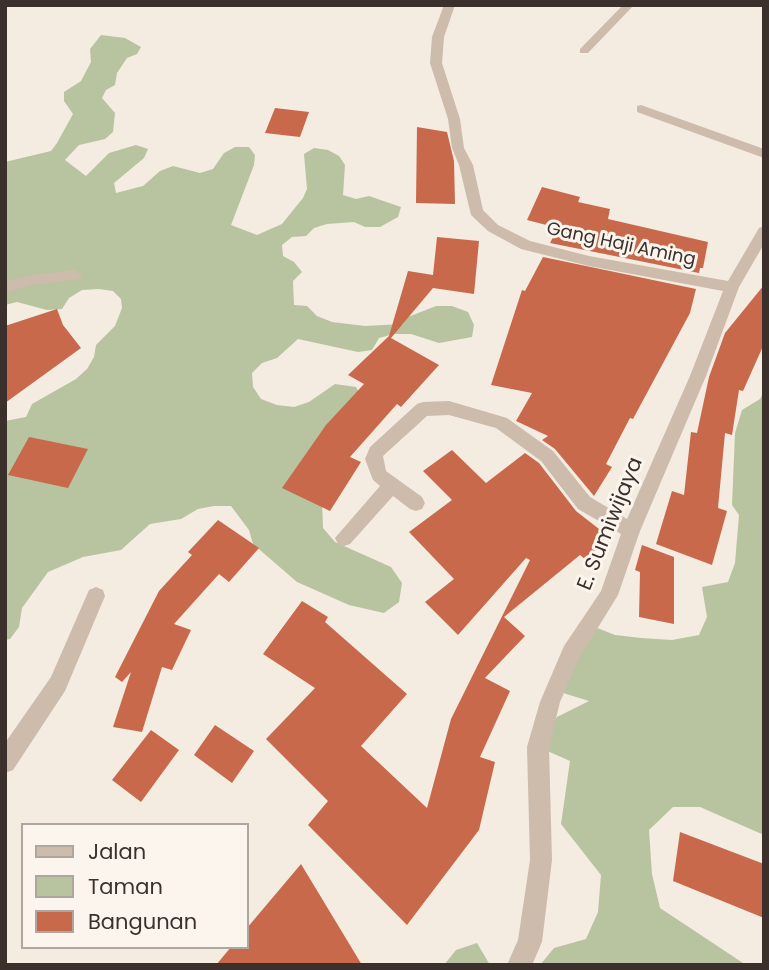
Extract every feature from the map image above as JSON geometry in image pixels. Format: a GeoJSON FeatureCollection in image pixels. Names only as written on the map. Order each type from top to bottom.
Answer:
{"type":"FeatureCollection","features":[{"type":"Feature","properties":{"kind":"street","name":"Gang Haji Aming"},"geometry":{"type":"LineString","coordinates":[[450,5],[438,37],[436,63],[454,119],[458,148],[472,188],[476,212],[493,228],[526,245],[589,261],[732,287]]}},
{"type":"Feature","properties":{"kind":"street"},"geometry":{"type":"LineString","coordinates":[[584,51],[629,5]]}},
{"type":"Feature","properties":{"kind":"street"},"geometry":{"type":"LineString","coordinates":[[641,108],[764,154]]}},
{"type":"Feature","properties":{"kind":"street","name":"E. Sumiwijaya"},"geometry":{"type":"LineString","coordinates":[[519,965],[530,942],[541,860],[538,747],[550,702],[571,653],[609,595],[631,531],[698,376],[732,287],[764,231]]}},
{"type":"Feature","properties":{"kind":"street"},"geometry":{"type":"LineString","coordinates":[[5,288],[31,280],[75,275]]}},
{"type":"Feature","properties":{"kind":"street"},"geometry":{"type":"LineString","coordinates":[[416,503],[379,475],[374,460],[376,452],[423,409],[449,408],[501,423],[547,456],[584,503],[631,531]]}},
{"type":"Feature","properties":{"kind":"street"},"geometry":{"type":"LineString","coordinates":[[344,538],[392,485]]}},
{"type":"Feature","properties":{"kind":"street"},"geometry":{"type":"LineString","coordinates":[[5,762],[58,684],[96,596]]}},
{"type":"Feature","properties":{"kind":"green space"},"geometry":{"type":"Polygon","coordinates":[[[101,35],[125,38],[141,47],[137,54],[127,58],[117,73],[115,85],[106,90],[102,98],[115,113],[113,132],[105,139],[79,145],[65,160],[86,176],[109,153],[136,145],[148,149],[144,158],[114,183],[116,193],[143,186],[160,171],[173,166],[200,173],[213,169],[224,153],[235,147],[249,147],[255,155],[254,165],[231,225],[257,235],[282,224],[303,198],[307,189],[304,154],[314,148],[328,150],[339,156],[345,165],[343,195],[356,199],[369,196],[401,207],[398,217],[380,227],[365,227],[354,222],[327,224],[314,228],[306,236],[292,237],[282,245],[283,256],[294,262],[302,272],[293,281],[294,305],[307,306],[317,316],[332,322],[365,326],[403,324],[408,317],[436,306],[452,306],[468,312],[474,325],[472,337],[439,343],[411,334],[394,334],[379,338],[372,350],[358,352],[298,339],[277,358],[262,363],[252,373],[253,387],[261,399],[277,405],[294,407],[309,402],[335,384],[356,387],[364,400],[322,501],[323,528],[335,542],[391,567],[402,583],[399,602],[384,613],[349,605],[297,582],[253,544],[249,530],[231,506],[214,506],[198,509],[181,519],[150,524],[121,550],[83,557],[48,572],[22,608],[19,627],[10,639],[5,640],[5,421],[26,417],[32,404],[76,379],[87,369],[94,357],[96,345],[115,326],[122,308],[121,299],[113,291],[99,289],[82,290],[69,298],[62,309],[47,310],[17,302],[5,305],[5,162],[51,151],[73,114],[64,101],[64,92],[81,81],[91,62],[90,49],[101,35]]]}},
{"type":"Feature","properties":{"kind":"green space"},"geometry":{"type":"Polygon","coordinates":[[[764,391],[764,835],[700,807],[673,807],[649,830],[652,874],[660,908],[746,965],[540,965],[554,948],[586,939],[598,912],[601,875],[561,824],[570,761],[543,749],[547,734],[557,717],[589,701],[560,692],[587,624],[615,635],[641,638],[672,640],[699,635],[707,617],[702,587],[728,582],[735,563],[739,515],[732,505],[735,433],[742,410],[760,399],[764,391]]]}},
{"type":"Feature","properties":{"kind":"green space"},"geometry":{"type":"Polygon","coordinates":[[[477,943],[490,965],[444,965],[456,950],[477,943]]]}},
{"type":"Feature","properties":{"kind":"building"},"geometry":{"type":"Polygon","coordinates":[[[275,108],[309,112],[300,137],[265,133],[275,108]]]}},
{"type":"Feature","properties":{"kind":"building"},"geometry":{"type":"Polygon","coordinates":[[[417,127],[447,132],[454,161],[455,204],[416,203],[417,127]]]}},
{"type":"Feature","properties":{"kind":"building"},"geometry":{"type":"Polygon","coordinates":[[[542,187],[580,197],[578,202],[610,209],[608,219],[708,242],[703,268],[700,268],[699,273],[550,243],[558,228],[527,220],[542,187]]]}},
{"type":"Feature","properties":{"kind":"building"},"geometry":{"type":"Polygon","coordinates":[[[437,237],[479,241],[474,294],[433,288],[391,338],[439,365],[401,407],[397,404],[350,457],[361,462],[330,511],[282,488],[326,425],[364,384],[348,375],[389,336],[408,271],[433,275],[437,237]]]}},
{"type":"Feature","properties":{"kind":"building"},"geometry":{"type":"Polygon","coordinates":[[[543,257],[696,289],[690,313],[633,419],[630,418],[606,464],[612,467],[594,496],[555,449],[542,440],[548,436],[516,421],[532,393],[491,385],[522,290],[525,291],[543,257]]]}},
{"type":"Feature","properties":{"kind":"building"},"geometry":{"type":"Polygon","coordinates":[[[764,285],[764,344],[743,391],[739,390],[732,435],[725,433],[718,508],[727,511],[712,565],[656,544],[672,491],[684,495],[691,432],[697,433],[709,377],[725,333],[764,285]]]}},
{"type":"Feature","properties":{"kind":"building"},"geometry":{"type":"Polygon","coordinates":[[[57,309],[63,325],[81,348],[5,403],[5,326],[57,309]]]}},
{"type":"Feature","properties":{"kind":"building"},"geometry":{"type":"Polygon","coordinates":[[[29,437],[88,449],[68,488],[8,475],[29,437]]]}},
{"type":"Feature","properties":{"kind":"building"},"geometry":{"type":"Polygon","coordinates":[[[452,450],[486,483],[525,453],[539,463],[576,511],[608,536],[586,560],[580,555],[504,617],[525,636],[485,678],[510,691],[480,757],[495,762],[479,830],[407,925],[308,825],[328,801],[266,739],[315,688],[263,654],[302,601],[328,617],[325,622],[407,694],[361,746],[427,808],[451,719],[530,560],[526,558],[458,635],[425,602],[454,579],[409,532],[452,500],[423,471],[452,450]]]}},
{"type":"Feature","properties":{"kind":"building"},"geometry":{"type":"Polygon","coordinates":[[[218,520],[259,548],[229,582],[219,574],[174,624],[191,630],[172,670],[162,667],[142,732],[113,727],[131,672],[122,682],[115,677],[159,591],[192,555],[188,552],[218,520]]]}},
{"type":"Feature","properties":{"kind":"building"},"geometry":{"type":"Polygon","coordinates":[[[642,545],[674,557],[674,624],[639,617],[640,572],[635,570],[642,545]]]}},
{"type":"Feature","properties":{"kind":"building"},"geometry":{"type":"Polygon","coordinates":[[[215,725],[254,751],[232,783],[194,755],[215,725]]]}},
{"type":"Feature","properties":{"kind":"building"},"geometry":{"type":"Polygon","coordinates":[[[151,730],[179,750],[141,802],[112,780],[151,730]]]}},
{"type":"Feature","properties":{"kind":"building"},"geometry":{"type":"Polygon","coordinates":[[[680,832],[764,864],[764,918],[673,881],[680,832]]]}},
{"type":"Feature","properties":{"kind":"building"},"geometry":{"type":"Polygon","coordinates":[[[301,864],[362,965],[216,965],[229,949],[248,949],[248,927],[301,864]]]}}]}
